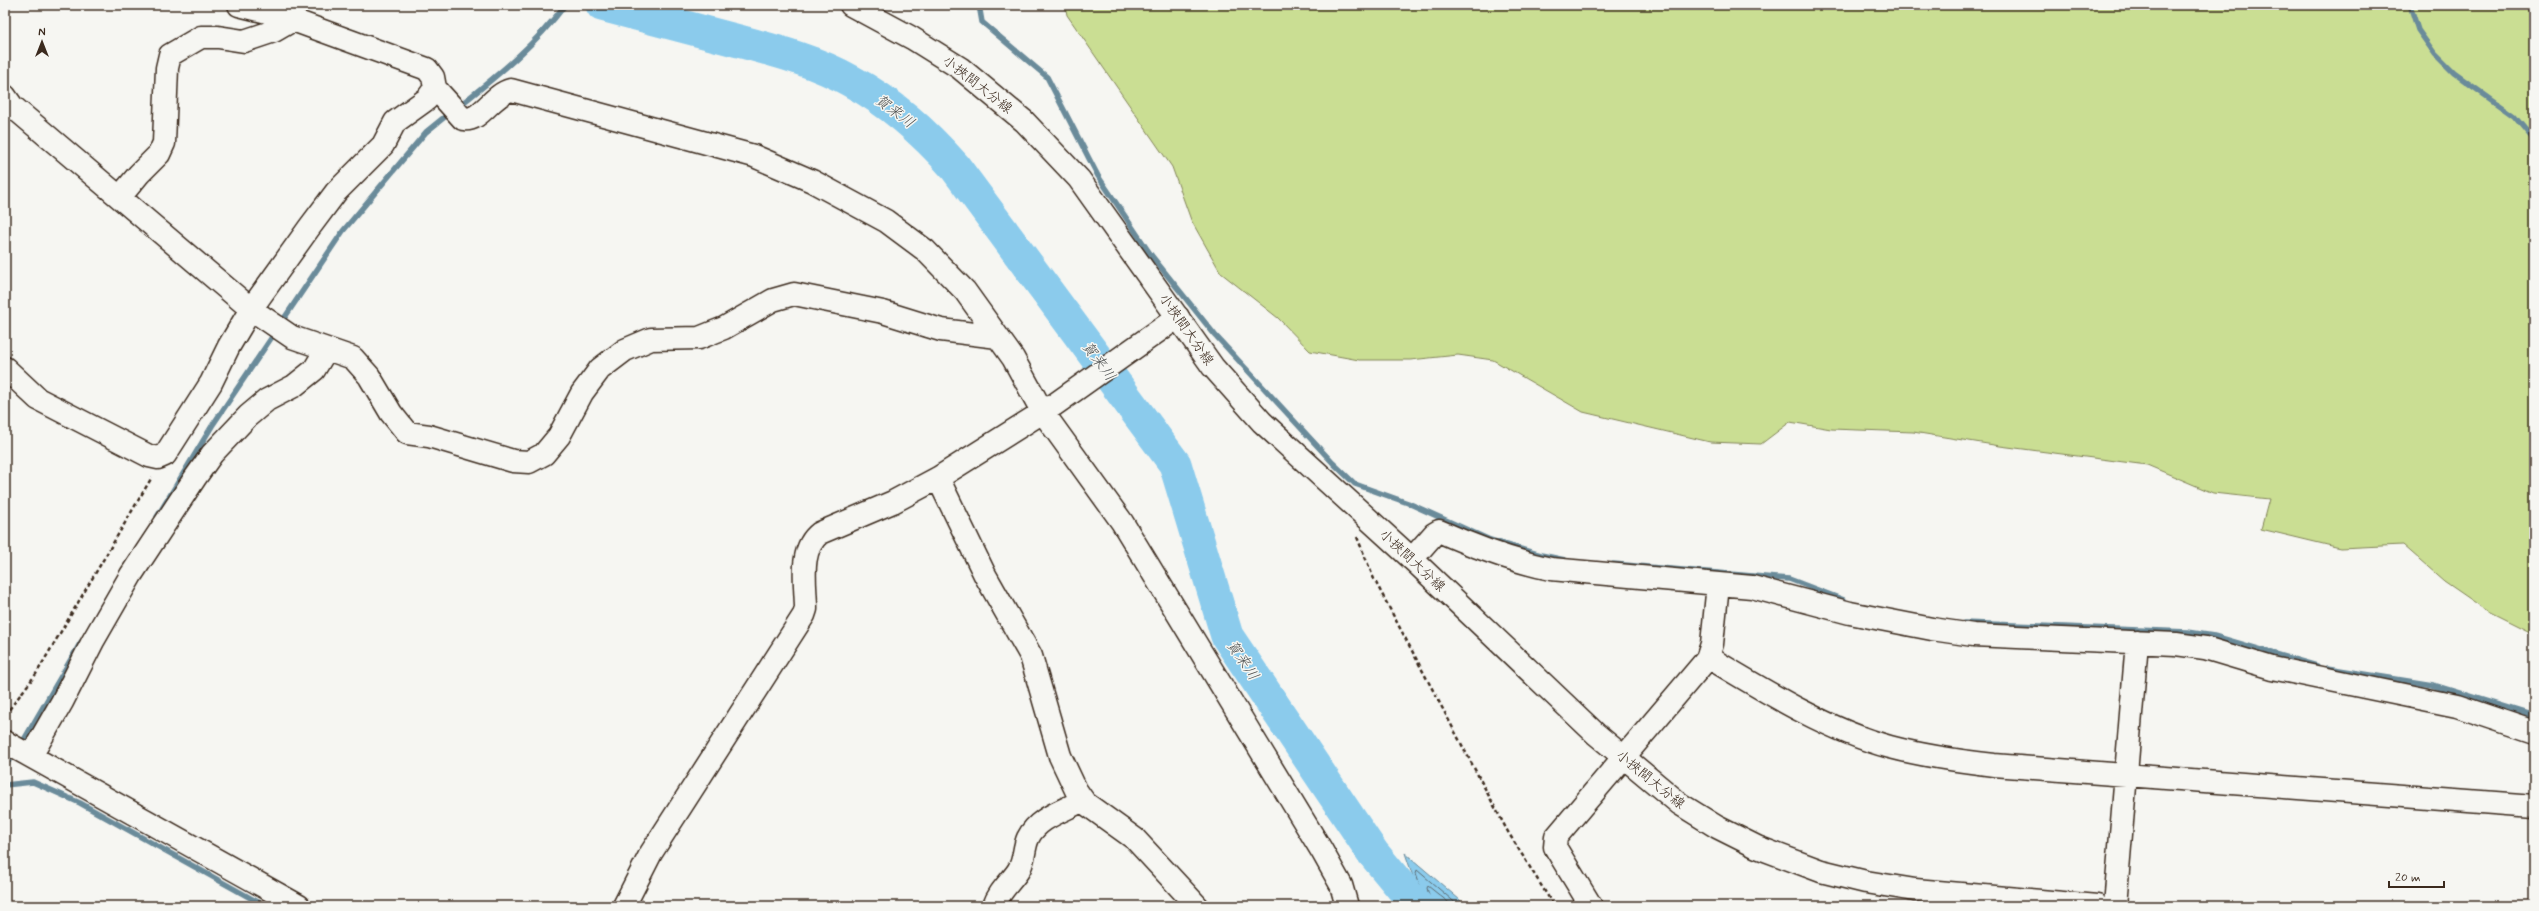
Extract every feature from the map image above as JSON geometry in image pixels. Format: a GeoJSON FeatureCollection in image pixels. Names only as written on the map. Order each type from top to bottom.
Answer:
{"type":"FeatureCollection","features":[{"type":"Feature","properties":{"kind":"street"},"geometry":{"type":"LineString","coordinates":[[238,5],[293,20],[427,69],[433,78],[435,88],[463,119],[474,118],[492,99],[511,90],[754,156],[786,168],[880,218],[925,250],[966,291],[1048,408],[1122,522],[1322,851],[1341,885],[1347,906]]}},
{"type":"Feature","properties":{"kind":"street","name":"小挾間大分線"},"geometry":{"type":"LineString","coordinates":[[851,5],[912,38],[960,68],[1024,120],[1079,179],[1213,367],[1262,422],[1412,559],[1623,758],[1674,800],[1717,827],[1757,847],[1821,871],[1866,882],[1915,890],[2097,906]]}},
{"type":"Feature","properties":{"kind":"street"},"geometry":{"type":"LineString","coordinates":[[120,197],[139,174],[159,154],[164,143],[167,68],[170,56],[200,37],[218,37],[244,41],[274,31],[293,20]]}},
{"type":"Feature","properties":{"kind":"street"},"geometry":{"type":"LineString","coordinates":[[5,368],[38,399],[149,456],[158,458],[165,455],[210,383],[250,309],[336,192],[383,145],[394,122],[427,99],[435,88]]}},
{"type":"Feature","properties":{"kind":"street"},"geometry":{"type":"LineString","coordinates":[[5,96],[12,106],[250,309],[292,337],[326,350],[353,358],[369,376],[391,413],[407,432],[429,436],[512,461],[530,462],[544,454],[559,436],[582,393],[600,369],[626,350],[651,339],[699,338],[724,328],[783,296],[803,294],[835,303],[883,312],[941,330],[998,337]]}},
{"type":"Feature","properties":{"kind":"street"},"geometry":{"type":"LineString","coordinates":[[624,906],[651,854],[804,615],[806,609],[806,554],[813,538],[820,533],[904,497],[938,478],[1048,408],[1178,317]]}},
{"type":"Feature","properties":{"kind":"street"},"geometry":{"type":"LineString","coordinates":[[31,756],[62,702],[93,641],[132,575],[212,454],[248,416],[268,400],[294,386],[314,370],[326,350]]}},
{"type":"Feature","properties":{"kind":"street"},"geometry":{"type":"LineString","coordinates":[[938,478],[985,575],[1031,656],[1060,756],[1069,778],[1083,800],[1135,839],[1197,906]]}},
{"type":"Feature","properties":{"kind":"street"},"geometry":{"type":"LineString","coordinates":[[1412,559],[1439,531],[1485,550],[1551,569],[1718,584],[1776,591],[1850,613],[1932,629],[2015,638],[2176,644],[2205,648],[2272,668],[2457,706],[2534,732]]}},
{"type":"Feature","properties":{"kind":"street"},"geometry":{"type":"LineString","coordinates":[[1591,906],[1555,847],[1557,833],[1623,758],[1708,657],[1712,644],[1718,584]]}},
{"type":"Feature","properties":{"kind":"street"},"geometry":{"type":"LineString","coordinates":[[2115,906],[2137,642]]}},
{"type":"Feature","properties":{"kind":"street"},"geometry":{"type":"LineString","coordinates":[[1708,657],[1803,712],[1888,747],[1943,759],[2126,775],[2534,806]]}},
{"type":"Feature","properties":{"kind":"street"},"geometry":{"type":"LineString","coordinates":[[5,742],[299,906]]}},
{"type":"Feature","properties":{"kind":"street"},"geometry":{"type":"LineString","coordinates":[[994,906],[1000,893],[1021,867],[1027,841],[1033,831],[1046,819],[1083,800]]}},
{"type":"Feature","properties":{"kind":"path"},"geometry":{"type":"LineString","coordinates":[[5,715],[36,674],[165,455]]}},
{"type":"Feature","properties":{"kind":"path"},"geometry":{"type":"LineString","coordinates":[[1356,534],[1374,579],[1497,812],[1554,906]]}},
{"type":"Feature","properties":{"kind":"green space"},"geometry":{"type":"Polygon","coordinates":[[[1065,5],[2534,5],[2534,634],[2486,610],[2444,581],[2403,545],[2340,548],[2261,529],[2269,499],[2213,493],[2147,465],[2000,446],[1913,432],[1831,429],[1790,422],[1761,444],[1710,442],[1583,412],[1493,360],[1458,355],[1410,360],[1359,360],[1310,351],[1278,318],[1221,273],[1191,220],[1172,167],[1067,15],[1065,5]]]}},
{"type":"Feature","properties":{"kind":"water"},"geometry":{"type":"Polygon","coordinates":[[[1405,853],[1460,900],[1464,906],[1423,906],[1405,853]]]}},
{"type":"Feature","properties":{"kind":"waterway"},"geometry":{"type":"LineString","coordinates":[[459,106],[502,71],[529,46],[565,5]]}},
{"type":"Feature","properties":{"kind":"waterway","name":"賀来川"},"geometry":{"type":"LineString","coordinates":[[602,5],[777,52],[808,61],[822,67],[851,81],[894,109],[919,130],[955,167],[1175,464],[1227,636],[1373,853],[1417,906]]}},
{"type":"Feature","properties":{"kind":"waterway"},"geometry":{"type":"LineString","coordinates":[[979,5],[982,22],[1047,77],[1098,176],[1151,255],[1215,335],[1333,463],[1355,484],[1408,503],[1490,540],[1541,555],[1565,560]]}},
{"type":"Feature","properties":{"kind":"waterway"},"geometry":{"type":"LineString","coordinates":[[2410,5],[2418,30],[2435,54],[2454,73],[2514,116],[2534,140]]}},
{"type":"Feature","properties":{"kind":"waterway"},"geometry":{"type":"LineString","coordinates":[[281,323],[343,231],[426,132],[452,111]]}},
{"type":"Feature","properties":{"kind":"waterway"},"geometry":{"type":"LineString","coordinates":[[157,517],[212,426],[276,331]]}},
{"type":"Feature","properties":{"kind":"waterway"},"geometry":{"type":"LineString","coordinates":[[1613,564],[1789,579],[1844,600]]}},
{"type":"Feature","properties":{"kind":"waterway"},"geometry":{"type":"LineString","coordinates":[[1964,623],[2188,632],[2214,636],[2317,666]]}},
{"type":"Feature","properties":{"kind":"waterway"},"geometry":{"type":"LineString","coordinates":[[21,745],[81,642]]}},
{"type":"Feature","properties":{"kind":"waterway"},"geometry":{"type":"LineString","coordinates":[[2327,668],[2433,685],[2534,716]]}},
{"type":"Feature","properties":{"kind":"waterway"},"geometry":{"type":"LineString","coordinates":[[5,766],[15,752]]}},
{"type":"Feature","properties":{"kind":"waterway"},"geometry":{"type":"LineString","coordinates":[[5,785],[33,782],[80,803],[265,906]]}}]}
